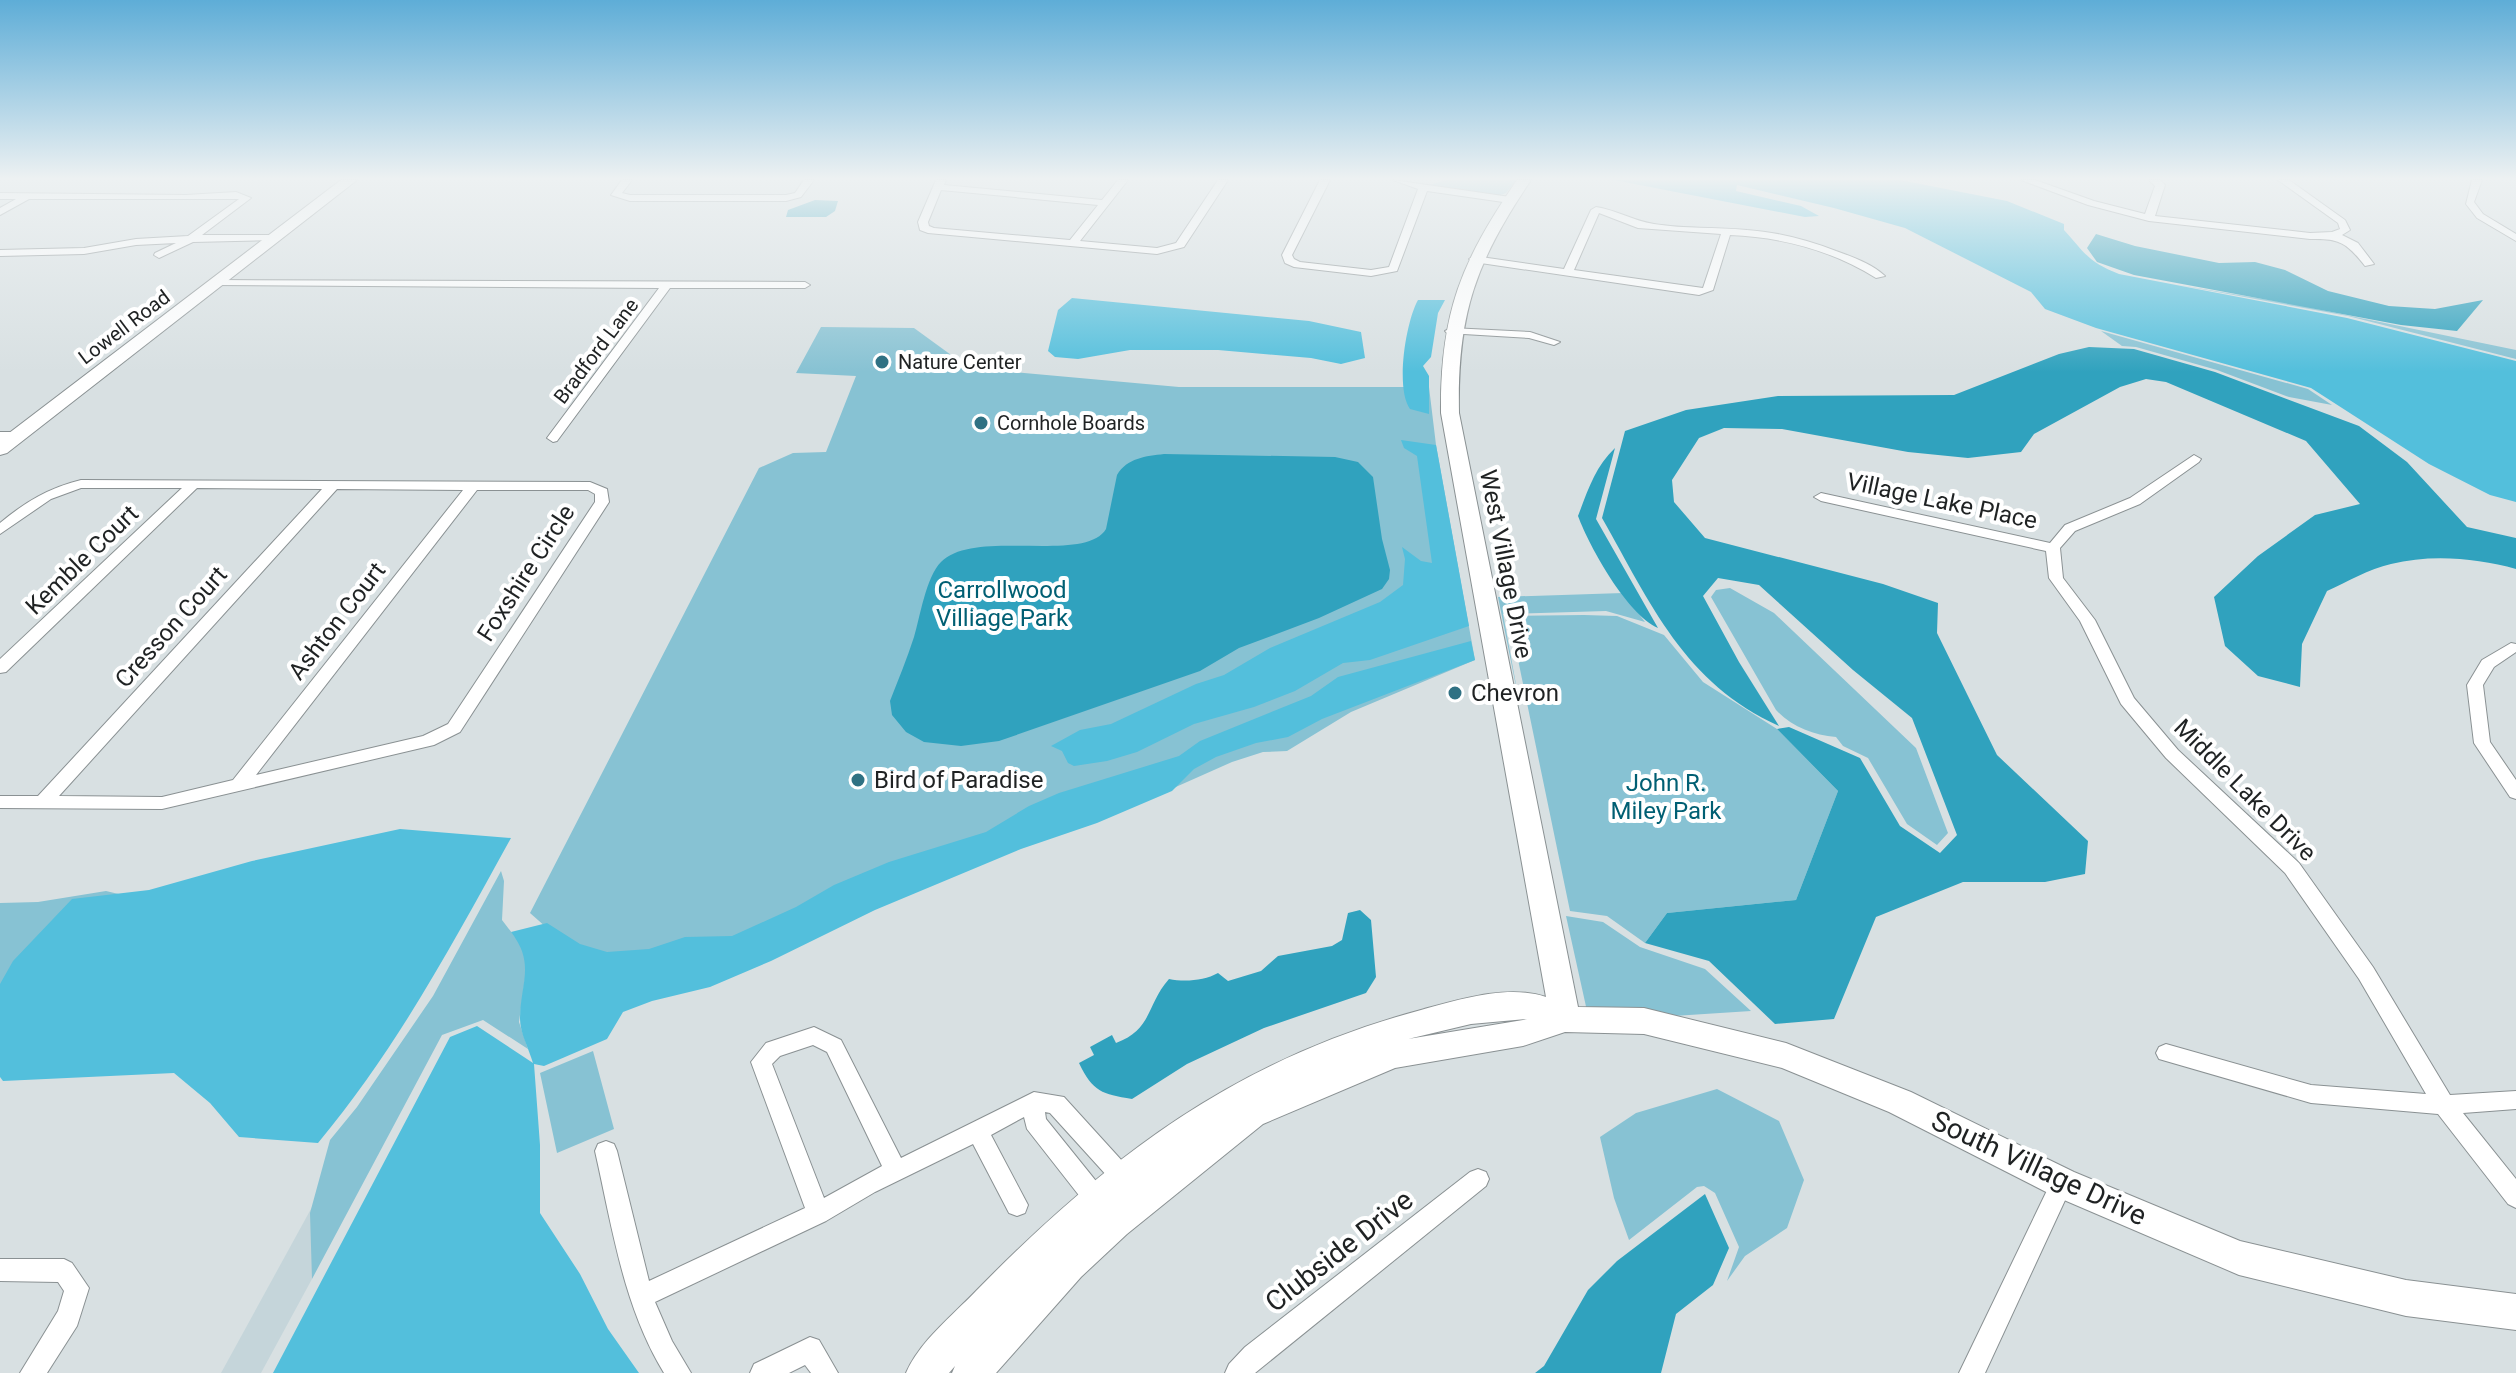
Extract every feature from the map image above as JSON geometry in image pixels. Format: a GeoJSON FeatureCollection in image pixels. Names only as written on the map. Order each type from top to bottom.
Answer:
{"type":"FeatureCollection","features":[{"type":"Feature","properties":{"kind":"street"},"geometry":{"type":"LineString","coordinates":[[0,253],[69,252],[122,244]]}},
{"type":"Feature","properties":{"kind":"street"},"geometry":{"type":"LineString","coordinates":[[159,255],[181,244]]}},
{"type":"Feature","properties":{"kind":"street","name":"Lowell Road"},"geometry":{"type":"LineString","coordinates":[[0,449],[8,436],[267,244]]}},
{"type":"Feature","properties":{"kind":"street"},"geometry":{"type":"LineString","coordinates":[[1086,244],[1167,251],[1181,244]]}},
{"type":"Feature","properties":{"kind":"street"},"geometry":{"type":"LineString","coordinates":[[1293,244],[1287,255],[1289,261],[1298,265],[1371,273],[1393,269],[1402,244]]}},
{"type":"Feature","properties":{"kind":"street","name":"West Village Drive"},"geometry":{"type":"LineString","coordinates":[[1483,244],[1458,301],[1451,331],[1448,375],[1450,413],[1565,1019]]}},
{"type":"Feature","properties":{"kind":"street"},"geometry":{"type":"LineString","coordinates":[[1567,274],[1581,244]]}},
{"type":"Feature","properties":{"kind":"street"},"geometry":{"type":"LineString","coordinates":[[1474,259],[1699,292],[1708,290],[1723,244]]}},
{"type":"Feature","properties":{"kind":"street"},"geometry":{"type":"LineString","coordinates":[[1801,244],[1862,264],[1880,276]]}},
{"type":"Feature","properties":{"kind":"street"},"geometry":{"type":"LineString","coordinates":[[2352,244],[2369,264]]}},
{"type":"Feature","properties":{"kind":"street"},"geometry":{"type":"LineString","coordinates":[[217,283],[805,285]]}},
{"type":"Feature","properties":{"kind":"street","name":"Bradford Lane"},"geometry":{"type":"LineString","coordinates":[[553,438],[667,285]]}},
{"type":"Feature","properties":{"kind":"street"},"geometry":{"type":"LineString","coordinates":[[1451,331],[1530,335],[1554,342]]}},
{"type":"Feature","properties":{"kind":"street"},"geometry":{"type":"LineString","coordinates":[[2053,548],[2070,528],[2135,501],[2194,459]]}},
{"type":"Feature","properties":{"kind":"street","name":"Foxshire Circle"},"geometry":{"type":"LineString","coordinates":[[0,530],[38,498],[54,490],[81,484],[590,486],[602,492],[602,502],[454,728],[428,741],[162,803],[0,802]]}},
{"type":"Feature","properties":{"kind":"street","name":"Kemble Court"},"geometry":{"type":"LineString","coordinates":[[0,668],[194,484]]}},
{"type":"Feature","properties":{"kind":"street","name":"Cresson Court"},"geometry":{"type":"LineString","coordinates":[[43,802],[333,485]]}},
{"type":"Feature","properties":{"kind":"street","name":"Ashton Court"},"geometry":{"type":"LineString","coordinates":[[239,785],[473,486]]}},
{"type":"Feature","properties":{"kind":"street","name":"Village Lake Place"},"geometry":{"type":"LineString","coordinates":[[1821,497],[2053,548]]}},
{"type":"Feature","properties":{"kind":"street","name":"Middle Lake Drive"},"geometry":{"type":"LineString","coordinates":[[2053,548],[2056,578],[2087,620],[2127,700],[2172,754],[2292,868],[2366,973],[2444,1105],[2516,1197]]}},
{"type":"Feature","properties":{"kind":"street"},"geometry":{"type":"LineString","coordinates":[[2511,648],[2488,664],[2475,685],[2482,743],[2516,793]]}},
{"type":"Feature","properties":{"kind":"street","name":"South Village Drive"},"geometry":{"type":"LineString","coordinates":[[971,1373],[1068,1265],[1164,1143],[1240,1092],[1324,1052],[1373,1034],[1453,1015],[1510,1007],[1536,1007],[1565,1019],[1644,1021],[1786,1056],[1900,1102],[2062,1183],[2239,1258],[2406,1298],[2516,1312]]}},
{"type":"Feature","properties":{"kind":"street"},"geometry":{"type":"LineString","coordinates":[[818,1213],[761,1062],[773,1049],[814,1036],[834,1046],[896,1171]]}},
{"type":"Feature","properties":{"kind":"street"},"geometry":{"type":"LineString","coordinates":[[2166,1053],[2311,1094],[2444,1105],[2516,1100]]}},
{"type":"Feature","properties":{"kind":"street"},"geometry":{"type":"LineString","coordinates":[[1034,1101],[1035,1122],[1119,1199]]}},
{"type":"Feature","properties":{"kind":"street"},"geometry":{"type":"LineString","coordinates":[[642,1296],[818,1213],[1034,1101],[1056,1104],[1119,1199]]}},
{"type":"Feature","properties":{"kind":"street"},"geometry":{"type":"LineString","coordinates":[[978,1131],[1017,1205]]}},
{"type":"Feature","properties":{"kind":"street"},"geometry":{"type":"LineString","coordinates":[[606,1151],[642,1296],[656,1338],[678,1373]]}},
{"type":"Feature","properties":{"kind":"street","name":"Clubside Drive"},"geometry":{"type":"LineString","coordinates":[[1238,1373],[1254,1356],[1478,1179]]}},
{"type":"Feature","properties":{"kind":"street"},"geometry":{"type":"LineString","coordinates":[[1972,1373],[2062,1183]]}},
{"type":"Feature","properties":{"kind":"street","name":"South Village Drive"},"geometry":{"type":"LineString","coordinates":[[925,1373],[1051,1239],[1119,1199]]}},
{"type":"Feature","properties":{"kind":"street"},"geometry":{"type":"LineString","coordinates":[[0,1270],[64,1271],[77,1288],[68,1317],[33,1373]]}},
{"type":"Feature","properties":{"kind":"street"},"geometry":{"type":"LineString","coordinates":[[763,1373],[810,1349],[825,1373]]}},
{"type":"Feature","properties":{"kind":"shaded area"},"geometry":{"type":"Polygon","coordinates":[[[1937,244],[2076,244],[2087,256],[2119,274],[2347,318],[2516,361],[2516,502],[2490,495],[2429,464],[2311,388],[2096,328],[2045,309],[2031,292],[1937,244]]]}},
{"type":"Feature","properties":{"kind":"shaded area"},"geometry":{"type":"Polygon","coordinates":[[[2090,244],[2129,244],[2219,263],[2255,262],[2285,270],[2328,291],[2389,306],[2435,309],[2483,300],[2457,331],[2401,325],[2134,275],[2097,262],[2087,248],[2090,244]]]}},
{"type":"Feature","properties":{"kind":"shaded area"},"geometry":{"type":"Polygon","coordinates":[[[1072,298],[1309,321],[1361,332],[1365,358],[1341,364],[1311,358],[1218,350],[1130,350],[1078,359],[1055,357],[1048,351],[1058,310],[1072,298]]]}},
{"type":"Feature","properties":{"kind":"shaded area"},"geometry":{"type":"Polygon","coordinates":[[[1418,300],[1445,300],[1438,313],[1431,357],[1423,366],[1429,376],[1429,414],[1410,409],[1403,386],[1406,338],[1418,300]]]}},
{"type":"Feature","properties":{"kind":"shaded area"},"geometry":{"type":"Polygon","coordinates":[[[2089,347],[2134,349],[2215,372],[2359,426],[2407,462],[2467,527],[2516,538],[2516,569],[2470,560],[2422,559],[2383,566],[2327,591],[2302,644],[2300,687],[2258,676],[2225,646],[2214,597],[2258,556],[2315,515],[2360,504],[2306,441],[2166,382],[2146,379],[2120,387],[2034,434],[2021,452],[1968,458],[1908,452],[1782,429],[1724,428],[1699,438],[1672,480],[1674,502],[1705,538],[1883,584],[1938,603],[1937,633],[1997,755],[2088,841],[2085,874],[2045,882],[1963,882],[1876,917],[1834,1019],[1775,1024],[1709,961],[1645,943],[1667,913],[1796,900],[1838,791],[1777,729],[1789,727],[1860,758],[1900,826],[1940,853],[1957,835],[1912,718],[1853,670],[1759,585],[1718,578],[1703,596],[1779,726],[1746,708],[1694,664],[1654,610],[1602,518],[1625,431],[1686,410],[1778,396],[1954,395],[2059,354],[2089,347]]]}},
{"type":"Feature","properties":{"kind":"shaded area"},"geometry":{"type":"Polygon","coordinates":[[[1401,440],[1436,445],[1469,626],[1370,660],[1343,663],[1295,691],[1254,707],[1194,724],[1137,752],[1107,761],[1074,766],[1068,763],[1062,751],[1051,746],[1080,730],[1111,724],[1196,684],[1224,675],[1270,648],[1380,602],[1403,585],[1405,559],[1402,547],[1421,561],[1432,563],[1417,456],[1404,448],[1401,440]]]}},
{"type":"Feature","properties":{"kind":"shaded area"},"geometry":{"type":"Polygon","coordinates":[[[1615,448],[1596,519],[1658,628],[1622,595],[1600,562],[1578,516],[1597,471],[1615,448]]]}},
{"type":"Feature","properties":{"kind":"shaded area"},"geometry":{"type":"Polygon","coordinates":[[[1164,454],[1335,457],[1358,462],[1373,477],[1389,579],[1382,589],[1319,618],[1239,648],[1200,671],[999,741],[961,746],[924,742],[906,732],[892,715],[890,701],[914,637],[927,587],[941,562],[957,552],[978,547],[1053,546],[1094,539],[1106,529],[1117,475],[1121,469],[1138,459],[1164,454]]]}},
{"type":"Feature","properties":{"kind":"shaded area"},"geometry":{"type":"Polygon","coordinates":[[[1471,641],[1475,660],[1322,719],[1288,737],[1256,743],[1216,757],[1194,769],[1172,791],[875,910],[710,987],[652,1001],[623,1012],[607,1039],[544,1066],[534,1064],[540,1145],[540,1213],[580,1274],[608,1329],[639,1373],[273,1373],[450,1037],[477,1026],[533,1063],[520,1024],[525,964],[519,943],[511,932],[547,923],[580,944],[607,952],[649,949],[685,937],[732,936],[796,907],[834,885],[889,862],[986,832],[1029,806],[1059,793],[1179,756],[1200,741],[1311,696],[1338,677],[1471,641]]]}},
{"type":"Feature","properties":{"kind":"shaded area"},"geometry":{"type":"Polygon","coordinates":[[[400,829],[511,838],[398,1033],[318,1143],[239,1137],[210,1103],[174,1073],[3,1081],[0,1077],[0,984],[13,961],[72,899],[149,890],[252,861],[400,829]]]}},
{"type":"Feature","properties":{"kind":"shaded area"},"geometry":{"type":"Polygon","coordinates":[[[1360,910],[1371,920],[1376,977],[1366,993],[1264,1028],[1187,1064],[1132,1099],[1100,1090],[1084,1073],[1079,1063],[1094,1055],[1090,1047],[1112,1035],[1116,1043],[1137,1031],[1169,979],[1194,980],[1218,973],[1228,981],[1261,971],[1278,956],[1332,946],[1342,940],[1348,913],[1360,910]]]}},
{"type":"Feature","properties":{"kind":"shaded area"},"geometry":{"type":"Polygon","coordinates":[[[1705,1194],[1729,1248],[1713,1285],[1676,1314],[1661,1373],[1535,1373],[1544,1366],[1588,1290],[1617,1261],[1705,1194]]]}},
{"type":"Feature","properties":{"kind":"shaded area"},"geometry":{"type":"Polygon","coordinates":[[[312,1207],[312,1279],[261,1373],[221,1373],[312,1207]]]}},
{"type":"Feature","properties":{"kind":"green space"},"geometry":{"type":"Polygon","coordinates":[[[2179,285],[2288,303],[2516,350],[2516,359],[2348,316],[2179,285]]]}},
{"type":"Feature","properties":{"kind":"green space","name":"Carrollwood Villiage Park"},"geometry":{"type":"Polygon","coordinates":[[[821,327],[914,328],[969,368],[1179,387],[1429,387],[1436,445],[1475,660],[1351,712],[1287,751],[1263,752],[1232,762],[1160,794],[698,955],[581,958],[530,913],[759,468],[793,453],[826,452],[856,376],[796,373],[821,327]]]}},
{"type":"Feature","properties":{"kind":"green space"},"geometry":{"type":"Polygon","coordinates":[[[2101,331],[2308,389],[2332,405],[2289,397],[2217,370],[2136,347],[2122,346],[2101,331]]]}},
{"type":"Feature","properties":{"kind":"green space"},"geometry":{"type":"Polygon","coordinates":[[[1730,588],[1774,613],[1916,748],[1948,833],[1937,845],[1907,824],[1868,758],[1843,746],[1836,737],[1796,725],[1776,710],[1711,597],[1716,590],[1730,588]]]}},
{"type":"Feature","properties":{"kind":"green space"},"geometry":{"type":"Polygon","coordinates":[[[1623,593],[1645,622],[1606,611],[1503,614],[1520,706],[1498,597],[1623,593]]]}},
{"type":"Feature","properties":{"kind":"green space","name":"John R. Miley Park"},"geometry":{"type":"Polygon","coordinates":[[[1509,616],[1617,616],[1664,635],[1703,682],[1777,729],[1838,791],[1796,900],[1667,913],[1645,943],[1607,916],[1570,911],[1509,616]]]}},
{"type":"Feature","properties":{"kind":"green space"},"geometry":{"type":"Polygon","coordinates":[[[501,871],[504,881],[502,920],[522,946],[527,965],[519,1022],[528,1049],[483,1020],[442,1035],[312,1279],[310,1213],[330,1140],[357,1107],[433,996],[501,871]]]}},
{"type":"Feature","properties":{"kind":"green space"},"geometry":{"type":"Polygon","coordinates":[[[106,891],[156,903],[0,1034],[0,903],[38,902],[106,891]]]}},
{"type":"Feature","properties":{"kind":"green space"},"geometry":{"type":"Polygon","coordinates":[[[1566,916],[1603,922],[1640,947],[1705,969],[1751,1011],[1658,1017],[1587,1011],[1566,916]]]}},
{"type":"Feature","properties":{"kind":"green space"},"geometry":{"type":"Polygon","coordinates":[[[593,1051],[614,1129],[557,1153],[540,1073],[593,1051]]]}},
{"type":"Feature","properties":{"kind":"green space"},"geometry":{"type":"Polygon","coordinates":[[[1717,1089],[1779,1121],[1804,1180],[1787,1228],[1745,1256],[1727,1281],[1739,1247],[1715,1193],[1704,1186],[1697,1187],[1629,1240],[1614,1198],[1600,1137],[1636,1113],[1717,1089]]]}},
{"type":"Feature","properties":{"kind":"place","name":"Nature Center"},"geometry":{"type":"Point","coordinates":[882,362]}},
{"type":"Feature","properties":{"kind":"place","name":"Cornhole Boards"},"geometry":{"type":"Point","coordinates":[981,423]}},
{"type":"Feature","properties":{"kind":"place","name":"Chevron"},"geometry":{"type":"Point","coordinates":[1455,693]}},
{"type":"Feature","properties":{"kind":"place","name":"Bird of Paradise"},"geometry":{"type":"Point","coordinates":[858,780]}}]}
